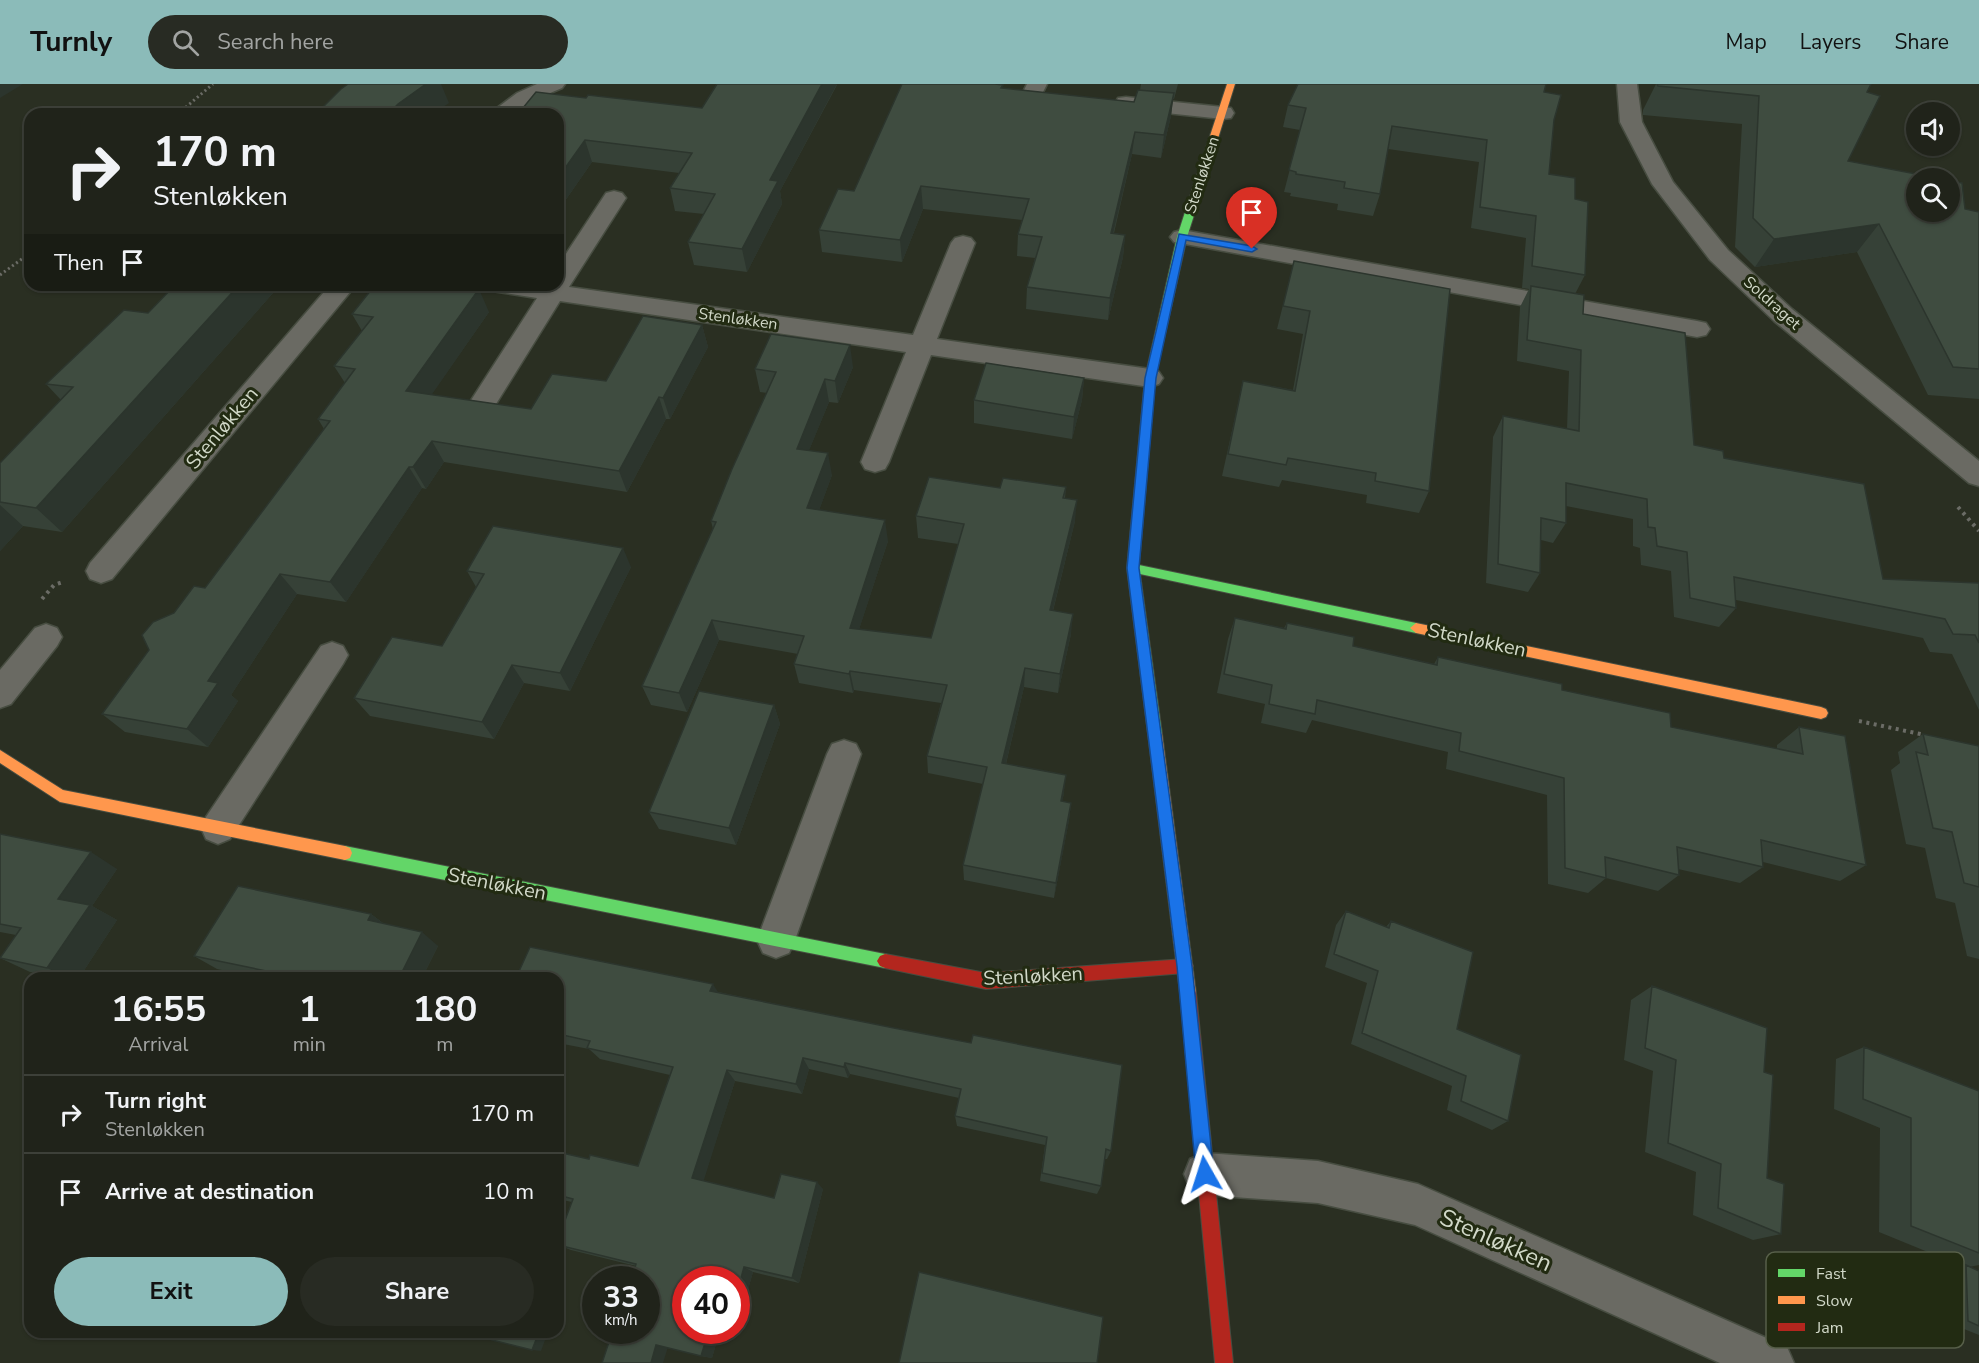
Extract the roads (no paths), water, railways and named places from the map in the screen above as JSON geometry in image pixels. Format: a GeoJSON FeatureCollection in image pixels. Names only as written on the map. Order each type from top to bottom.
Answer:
{"type":"FeatureCollection","features":[{"type":"Feature","properties":{"kind":"street"},"geometry":{"type":"LineString","coordinates":[[508,108],[524,97],[555,84]]}},
{"type":"Feature","properties":{"kind":"street","name":"Stenløkken"},"geometry":{"type":"LineString","coordinates":[[1224,1363],[1185,966],[1133,568],[1150,378],[1182,237],[1231,84]]}},
{"type":"Feature","properties":{"kind":"street","name":"Soldraget"},"geometry":{"type":"LineString","coordinates":[[1627,84],[1631,122],[1663,184],[1719,255],[1783,315],[1979,476]]}},
{"type":"Feature","properties":{"kind":"street"},"geometry":{"type":"LineString","coordinates":[[1012,90],[1036,88],[1058,95]]}},
{"type":"Feature","properties":{"kind":"street","name":"Stenløkken"},"geometry":{"type":"LineString","coordinates":[[1105,100],[1223,113]]}},
{"type":"Feature","properties":{"kind":"street"},"geometry":{"type":"LineString","coordinates":[[564,277],[614,198]]}},
{"type":"Feature","properties":{"kind":"street","name":"Stenløkken"},"geometry":{"type":"LineString","coordinates":[[1182,237],[1697,329]]}},
{"type":"Feature","properties":{"kind":"street"},"geometry":{"type":"LineString","coordinates":[[875,462],[963,243]]}},
{"type":"Feature","properties":{"kind":"street","name":"Stenløkken"},"geometry":{"type":"LineString","coordinates":[[101,571],[339,291]]}},
{"type":"Feature","properties":{"kind":"street","name":"Stenløkken"},"geometry":{"type":"LineString","coordinates":[[541,291],[1150,378]]}},
{"type":"Feature","properties":{"kind":"street"},"geometry":{"type":"LineString","coordinates":[[482,405],[554,293]]}},
{"type":"Feature","properties":{"kind":"street","name":"Stenløkken"},"geometry":{"type":"LineString","coordinates":[[1133,568],[1821,713]]}},
{"type":"Feature","properties":{"kind":"street"},"geometry":{"type":"LineString","coordinates":[[0,694],[46,638]]}},
{"type":"Feature","properties":{"kind":"street"},"geometry":{"type":"LineString","coordinates":[[218,828],[332,655]]}},
{"type":"Feature","properties":{"kind":"street"},"geometry":{"type":"LineString","coordinates":[[777,940],[844,754]]}},
{"type":"Feature","properties":{"kind":"street","name":"Stenløkken"},"geometry":{"type":"LineString","coordinates":[[0,756],[60,796],[986,981],[1185,966]]}},
{"type":"Feature","properties":{"kind":"street","name":"Stenløkken"},"geometry":{"type":"LineString","coordinates":[[1205,1174],[1318,1182],[1418,1205],[1771,1363]]}}]}
